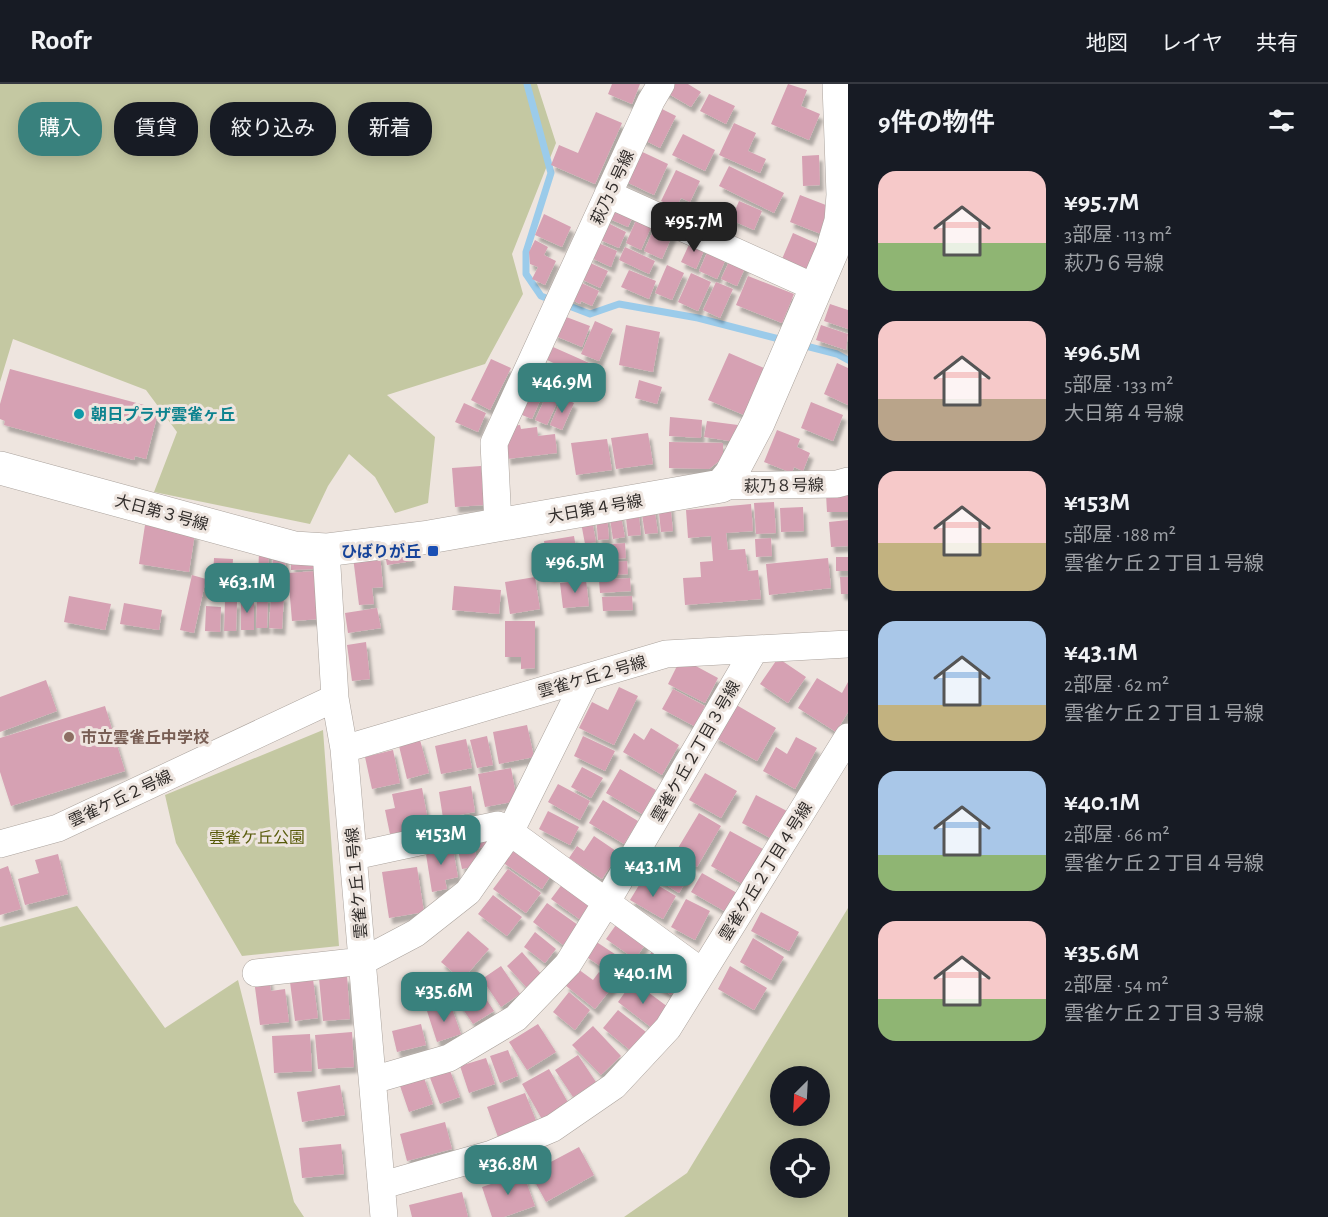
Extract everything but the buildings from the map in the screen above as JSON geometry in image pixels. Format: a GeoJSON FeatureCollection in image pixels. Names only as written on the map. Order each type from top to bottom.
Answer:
{"type":"FeatureCollection","features":[{"type":"Feature","properties":{"kind":"street","name":"萩乃５号線"},"geometry":{"type":"LineString","coordinates":[[498,524],[494,443],[661,84]]}},
{"type":"Feature","properties":{"kind":"street"},"geometry":{"type":"LineString","coordinates":[[721,486],[731,474],[758,423],[832,251],[841,221],[843,195],[839,84]]}},
{"type":"Feature","properties":{"kind":"street"},"geometry":{"type":"LineString","coordinates":[[608,194],[816,288]]}},
{"type":"Feature","properties":{"kind":"street","name":"大日第３号線"},"geometry":{"type":"LineString","coordinates":[[0,468],[294,548],[326,550]]}},
{"type":"Feature","properties":{"kind":"street","name":"萩乃８号線"},"geometry":{"type":"LineString","coordinates":[[721,486],[837,484],[848,481]]}},
{"type":"Feature","properties":{"kind":"street","name":"大日第４号線"},"geometry":{"type":"LineString","coordinates":[[326,550],[429,537],[721,486]]}},
{"type":"Feature","properties":{"kind":"street","name":"雲雀ケ丘１号線"},"geometry":{"type":"LineString","coordinates":[[326,550],[335,698],[344,749],[384,1217]]}},
{"type":"Feature","properties":{"kind":"street","name":"雲雀ケ丘２号線"},"geometry":{"type":"LineString","coordinates":[[344,749],[666,654],[848,644]]}},
{"type":"Feature","properties":{"kind":"street","name":"雲雀ケ丘２丁目３号線"},"geometry":{"type":"LineString","coordinates":[[373,1080],[449,1058],[516,1018],[568,964],[755,648]]}},
{"type":"Feature","properties":{"kind":"street"},"geometry":{"type":"LineString","coordinates":[[256,973],[363,961],[416,933],[468,892],[510,832],[587,677]]}},
{"type":"Feature","properties":{"kind":"street","name":"雲雀ケ丘２号線"},"geometry":{"type":"LineString","coordinates":[[0,844],[58,828],[335,698]]}},
{"type":"Feature","properties":{"kind":"street","name":"雲雀ケ丘２丁目４号線"},"geometry":{"type":"LineString","coordinates":[[383,1185],[492,1154],[553,1128],[614,1086],[668,1028],[848,737]]}},
{"type":"Feature","properties":{"kind":"street"},"geometry":{"type":"LineString","coordinates":[[354,856],[498,825],[702,972]]}},
{"type":"Feature","properties":{"kind":"green space"},"geometry":{"type":"Polygon","coordinates":[[[0,84],[537,84],[556,143],[512,254],[523,294],[485,364],[387,395],[435,437],[428,503],[395,513],[375,477],[349,454],[328,486],[310,524],[154,492],[177,432],[146,390],[13,339],[0,382],[0,84]]]}},
{"type":"Feature","properties":{"kind":"green space","name":"雲雀ケ丘公園"},"geometry":{"type":"Polygon","coordinates":[[[323,730],[339,946],[242,956],[176,843],[165,795],[323,730]]]}},
{"type":"Feature","properties":{"kind":"green space"},"geometry":{"type":"Polygon","coordinates":[[[77,906],[165,1028],[238,980],[294,1202],[304,1217],[0,1217],[0,927],[77,906]]]}},
{"type":"Feature","properties":{"kind":"green space"},"geometry":{"type":"Polygon","coordinates":[[[848,908],[848,1217],[624,1217],[687,1173],[848,908]]]}},
{"type":"Feature","properties":{"kind":"waterway"},"geometry":{"type":"LineString","coordinates":[[527,84],[551,173],[526,252],[526,274],[541,296],[554,301]]}},
{"type":"Feature","properties":{"kind":"waterway"},"geometry":{"type":"LineString","coordinates":[[564,304],[590,314],[619,304],[698,318],[783,340]]}},
{"type":"Feature","properties":{"kind":"waterway"},"geometry":{"type":"LineString","coordinates":[[802,345],[837,354],[848,360]]}},
{"type":"Feature","properties":{"kind":"place","name":"朝日プラザ雲雀ヶ丘"},"geometry":{"type":"Point","coordinates":[79,414]}},
{"type":"Feature","properties":{"kind":"place","name":"ひばりが丘"},"geometry":{"type":"Point","coordinates":[433,551]}},
{"type":"Feature","properties":{"kind":"place","name":"市立雲雀丘中学校"},"geometry":{"type":"Point","coordinates":[69,737]}}]}
